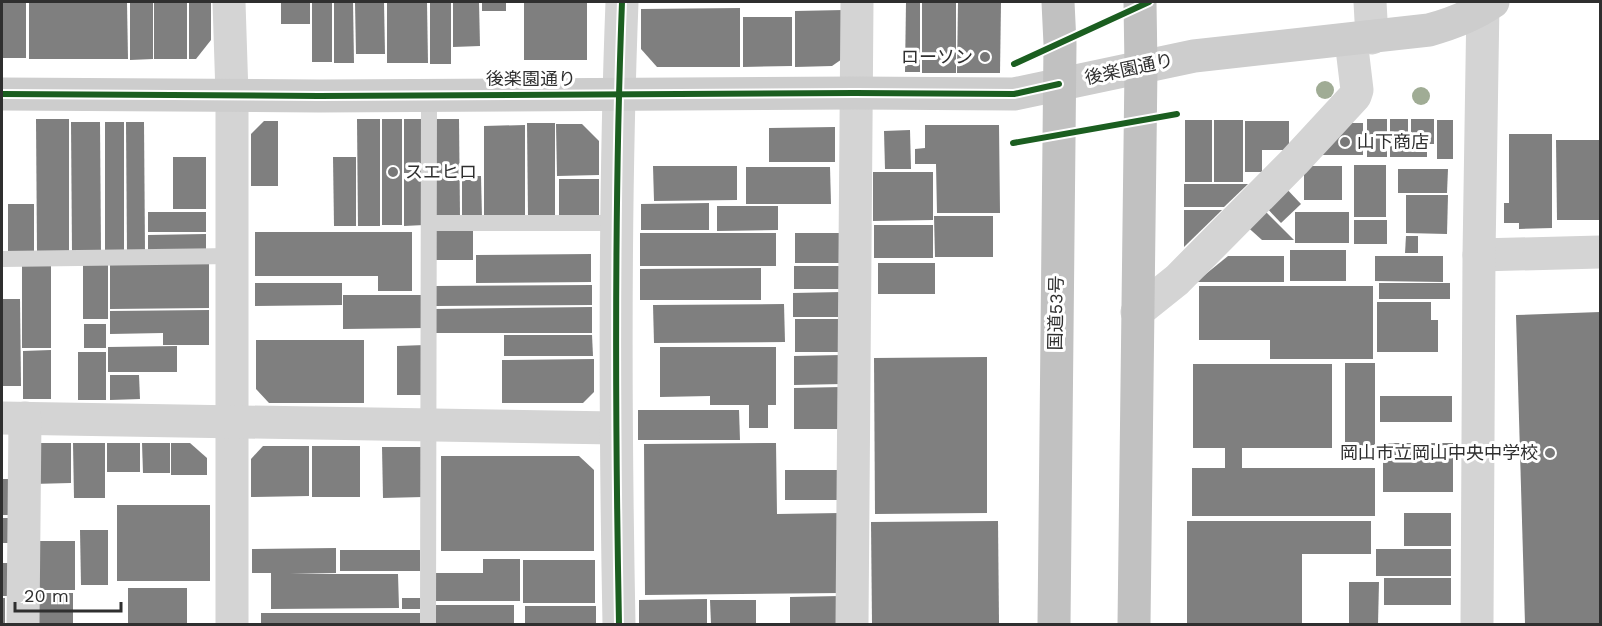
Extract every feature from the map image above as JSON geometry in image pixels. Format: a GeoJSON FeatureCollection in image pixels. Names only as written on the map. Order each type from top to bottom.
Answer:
{"type":"FeatureCollection","features":[{"type":"Feature","properties":{"kind":"highway","name":"国道53号"},"geometry":{"type":"LineString","coordinates":[[1054,624],[1058,2]]}},
{"type":"Feature","properties":{"kind":"highway"},"geometry":{"type":"LineString","coordinates":[[1134,624],[1140,2]]}},
{"type":"Feature","properties":{"kind":"street"},"geometry":{"type":"LineString","coordinates":[[229,2],[232,95],[232,624]]}},
{"type":"Feature","properties":{"kind":"street"},"geometry":{"type":"LineString","coordinates":[[619,624],[615,428],[618,94],[622,2]]}},
{"type":"Feature","properties":{"kind":"street"},"geometry":{"type":"LineString","coordinates":[[852,624],[857,2]]}},
{"type":"Feature","properties":{"kind":"street"},"geometry":{"type":"LineString","coordinates":[[1137,312],[1177,280],[1294,162],[1355,96],[1362,39],[1370,2]]}},
{"type":"Feature","properties":{"kind":"street"},"geometry":{"type":"LineString","coordinates":[[1477,624],[1479,255],[1486,4]]}},
{"type":"Feature","properties":{"kind":"street","name":"後楽園通り"},"geometry":{"type":"LineString","coordinates":[[2,94],[1014,94],[1194,56],[1429,30],[1447,25],[1486,4]]}},
{"type":"Feature","properties":{"kind":"street"},"geometry":{"type":"LineString","coordinates":[[1479,255],[1600,252]]}},
{"type":"Feature","properties":{"kind":"street"},"geometry":{"type":"LineString","coordinates":[[23,624],[13,418],[615,428]]}},
{"type":"Feature","properties":{"kind":"lane"},"geometry":{"type":"LineString","coordinates":[[428,624],[429,95]]}},
{"type":"Feature","properties":{"kind":"lane"},"geometry":{"type":"LineString","coordinates":[[429,223],[617,223]]}},
{"type":"Feature","properties":{"kind":"lane"},"geometry":{"type":"LineString","coordinates":[[2,259],[232,256]]}},
{"type":"Feature","properties":{"kind":"building"},"geometry":{"type":"Polygon","coordinates":[[[2,2],[26,2],[26,58],[2,58],[2,2]]]}},
{"type":"Feature","properties":{"kind":"building"},"geometry":{"type":"Polygon","coordinates":[[[29,2],[127,2],[128,59],[29,59],[29,2]]]}},
{"type":"Feature","properties":{"kind":"building"},"geometry":{"type":"Polygon","coordinates":[[[130,2],[153,2],[153,59],[130,60],[130,2]]]}},
{"type":"Feature","properties":{"kind":"building"},"geometry":{"type":"Polygon","coordinates":[[[154,2],[187,2],[187,59],[154,59],[154,2]]]}},
{"type":"Feature","properties":{"kind":"building"},"geometry":{"type":"Polygon","coordinates":[[[189,2],[211,2],[211,40],[196,59],[189,59],[189,2]]]}},
{"type":"Feature","properties":{"kind":"building"},"geometry":{"type":"Polygon","coordinates":[[[281,2],[310,2],[310,24],[281,24],[281,2]]]}},
{"type":"Feature","properties":{"kind":"building"},"geometry":{"type":"Polygon","coordinates":[[[312,2],[332,2],[332,62],[312,62],[312,2]]]}},
{"type":"Feature","properties":{"kind":"building"},"geometry":{"type":"Polygon","coordinates":[[[334,2],[353,2],[354,63],[334,63],[334,2]]]}},
{"type":"Feature","properties":{"kind":"building"},"geometry":{"type":"Polygon","coordinates":[[[355,2],[384,2],[385,54],[356,54],[355,2]]]}},
{"type":"Feature","properties":{"kind":"building"},"geometry":{"type":"Polygon","coordinates":[[[387,2],[427,2],[428,63],[387,63],[387,2]]]}},
{"type":"Feature","properties":{"kind":"building"},"geometry":{"type":"Polygon","coordinates":[[[430,2],[451,2],[451,64],[430,64],[430,2]]]}},
{"type":"Feature","properties":{"kind":"building"},"geometry":{"type":"Polygon","coordinates":[[[453,2],[479,2],[480,46],[453,47],[453,2]]]}},
{"type":"Feature","properties":{"kind":"building"},"geometry":{"type":"Polygon","coordinates":[[[482,2],[506,2],[506,11],[482,11],[482,2]]]}},
{"type":"Feature","properties":{"kind":"building"},"geometry":{"type":"Polygon","coordinates":[[[524,2],[587,2],[587,60],[524,60],[524,2]]]}},
{"type":"Feature","properties":{"kind":"building"},"geometry":{"type":"Polygon","coordinates":[[[906,2],[920,2],[920,72],[905,72],[906,2]]]}},
{"type":"Feature","properties":{"kind":"building"},"geometry":{"type":"Polygon","coordinates":[[[922,2],[956,2],[956,73],[922,73],[922,2]]]}},
{"type":"Feature","properties":{"kind":"building"},"geometry":{"type":"Polygon","coordinates":[[[958,2],[1001,2],[1000,73],[957,73],[958,2]]]}},
{"type":"Feature","properties":{"kind":"building"},"geometry":{"type":"Polygon","coordinates":[[[740,8],[740,67],[657,67],[641,49],[641,9],[740,8]]]}},
{"type":"Feature","properties":{"kind":"building"},"geometry":{"type":"Polygon","coordinates":[[[844,10],[845,57],[832,66],[795,67],[795,11],[844,10]]]}},
{"type":"Feature","properties":{"kind":"building"},"geometry":{"type":"Polygon","coordinates":[[[743,17],[792,17],[792,66],[743,67],[743,17]]]}},
{"type":"Feature","properties":{"kind":"building"},"geometry":{"type":"Polygon","coordinates":[[[36,119],[69,119],[69,253],[37,253],[36,119]]]}},
{"type":"Feature","properties":{"kind":"building"},"geometry":{"type":"Polygon","coordinates":[[[357,119],[380,119],[380,226],[358,226],[357,119]]]}},
{"type":"Feature","properties":{"kind":"building"},"geometry":{"type":"Polygon","coordinates":[[[382,119],[402,119],[402,225],[382,225],[382,119]]]}},
{"type":"Feature","properties":{"kind":"building"},"geometry":{"type":"Polygon","coordinates":[[[404,119],[423,119],[423,173],[404,173],[404,119]]]}},
{"type":"Feature","properties":{"kind":"building"},"geometry":{"type":"Polygon","coordinates":[[[431,119],[459,119],[460,217],[432,217],[431,119]]]}},
{"type":"Feature","properties":{"kind":"building"},"geometry":{"type":"Polygon","coordinates":[[[1367,119],[1387,119],[1387,157],[1367,157],[1367,119]]]}},
{"type":"Feature","properties":{"kind":"building"},"geometry":{"type":"Polygon","coordinates":[[[1390,119],[1408,119],[1408,147],[1427,147],[1427,157],[1390,157],[1390,119]]]}},
{"type":"Feature","properties":{"kind":"building"},"geometry":{"type":"Polygon","coordinates":[[[1411,119],[1434,119],[1434,144],[1411,144],[1411,119]]]}},
{"type":"Feature","properties":{"kind":"building"},"geometry":{"type":"Polygon","coordinates":[[[1185,120],[1212,120],[1212,182],[1185,182],[1185,120]]]}},
{"type":"Feature","properties":{"kind":"building"},"geometry":{"type":"Polygon","coordinates":[[[1214,120],[1243,120],[1243,182],[1214,182],[1214,120]]]}},
{"type":"Feature","properties":{"kind":"building"},"geometry":{"type":"Polygon","coordinates":[[[1437,120],[1453,120],[1453,159],[1437,159],[1437,120]]]}},
{"type":"Feature","properties":{"kind":"building"},"geometry":{"type":"Polygon","coordinates":[[[264,121],[278,121],[278,186],[251,186],[251,134],[264,121]]]}},
{"type":"Feature","properties":{"kind":"building"},"geometry":{"type":"Polygon","coordinates":[[[1245,121],[1289,121],[1289,150],[1262,150],[1262,172],[1245,172],[1245,121]]]}},
{"type":"Feature","properties":{"kind":"building"},"geometry":{"type":"Polygon","coordinates":[[[71,122],[100,122],[101,253],[72,253],[71,122]]]}},
{"type":"Feature","properties":{"kind":"building"},"geometry":{"type":"Polygon","coordinates":[[[105,122],[124,122],[124,252],[105,252],[105,122]]]}},
{"type":"Feature","properties":{"kind":"building"},"geometry":{"type":"Polygon","coordinates":[[[126,122],[144,122],[145,253],[127,253],[126,122]]]}},
{"type":"Feature","properties":{"kind":"building"},"geometry":{"type":"Polygon","coordinates":[[[527,123],[555,123],[555,216],[528,216],[527,123]]]}},
{"type":"Feature","properties":{"kind":"building"},"geometry":{"type":"Polygon","coordinates":[[[1343,123],[1363,123],[1363,155],[1317,155],[1343,123]]]}},
{"type":"Feature","properties":{"kind":"building"},"geometry":{"type":"Polygon","coordinates":[[[556,124],[582,124],[599,141],[599,175],[557,176],[556,124]]]}},
{"type":"Feature","properties":{"kind":"building"},"geometry":{"type":"Polygon","coordinates":[[[525,125],[525,216],[484,216],[484,126],[525,125]]]}},
{"type":"Feature","properties":{"kind":"building"},"geometry":{"type":"Polygon","coordinates":[[[925,125],[999,125],[1000,213],[937,213],[936,164],[915,164],[915,149],[925,148],[925,125]]]}},
{"type":"Feature","properties":{"kind":"building"},"geometry":{"type":"Polygon","coordinates":[[[835,127],[835,162],[769,162],[769,128],[835,127]]]}},
{"type":"Feature","properties":{"kind":"building"},"geometry":{"type":"Polygon","coordinates":[[[910,130],[911,169],[885,169],[884,131],[910,130]]]}},
{"type":"Feature","properties":{"kind":"building"},"geometry":{"type":"Polygon","coordinates":[[[1509,134],[1552,134],[1552,228],[1519,229],[1519,223],[1504,223],[1504,203],[1509,203],[1509,134]]]}},
{"type":"Feature","properties":{"kind":"building"},"geometry":{"type":"Polygon","coordinates":[[[1556,140],[1600,140],[1600,220],[1557,220],[1556,140]]]}},
{"type":"Feature","properties":{"kind":"building"},"geometry":{"type":"Polygon","coordinates":[[[173,157],[206,157],[206,209],[173,209],[173,157]]]}},
{"type":"Feature","properties":{"kind":"building"},"geometry":{"type":"Polygon","coordinates":[[[333,157],[356,157],[356,226],[334,226],[333,157]]]}},
{"type":"Feature","properties":{"kind":"building"},"geometry":{"type":"Polygon","coordinates":[[[1354,165],[1386,165],[1386,217],[1354,217],[1354,165]]]}},
{"type":"Feature","properties":{"kind":"building"},"geometry":{"type":"Polygon","coordinates":[[[653,166],[737,166],[737,200],[654,201],[653,166]]]}},
{"type":"Feature","properties":{"kind":"building"},"geometry":{"type":"Polygon","coordinates":[[[1304,166],[1342,166],[1342,200],[1304,200],[1304,166]]]}},
{"type":"Feature","properties":{"kind":"building"},"geometry":{"type":"Polygon","coordinates":[[[746,167],[830,167],[831,204],[746,204],[746,167]]]}},
{"type":"Feature","properties":{"kind":"building"},"geometry":{"type":"Polygon","coordinates":[[[1398,169],[1448,169],[1447,193],[1398,193],[1398,169]]]}},
{"type":"Feature","properties":{"kind":"building"},"geometry":{"type":"Polygon","coordinates":[[[873,172],[933,172],[933,220],[873,221],[873,172]]]}},
{"type":"Feature","properties":{"kind":"building"},"geometry":{"type":"Polygon","coordinates":[[[424,175],[424,225],[404,226],[404,176],[424,175]]]}},
{"type":"Feature","properties":{"kind":"building"},"geometry":{"type":"Polygon","coordinates":[[[462,176],[481,176],[482,218],[462,218],[462,176]]]}},
{"type":"Feature","properties":{"kind":"building"},"geometry":{"type":"Polygon","coordinates":[[[559,179],[599,179],[599,217],[559,217],[559,179]]]}},
{"type":"Feature","properties":{"kind":"building"},"geometry":{"type":"Polygon","coordinates":[[[1184,184],[1248,184],[1224,207],[1184,207],[1184,184]]]}},
{"type":"Feature","properties":{"kind":"building"},"geometry":{"type":"Polygon","coordinates":[[[1282,184],[1301,204],[1281,223],[1262,203],[1282,184]]]}},
{"type":"Feature","properties":{"kind":"building"},"geometry":{"type":"Polygon","coordinates":[[[1406,195],[1448,195],[1447,234],[1406,233],[1406,195]]]}},
{"type":"Feature","properties":{"kind":"building"},"geometry":{"type":"Polygon","coordinates":[[[709,203],[709,230],[641,230],[641,204],[709,203]]]}},
{"type":"Feature","properties":{"kind":"building"},"geometry":{"type":"Polygon","coordinates":[[[8,204],[34,204],[34,253],[8,253],[8,204]]]}},
{"type":"Feature","properties":{"kind":"building"},"geometry":{"type":"Polygon","coordinates":[[[717,206],[778,206],[778,230],[717,231],[717,206]]]}},
{"type":"Feature","properties":{"kind":"building"},"geometry":{"type":"Polygon","coordinates":[[[1260,206],[1294,240],[1262,240],[1243,223],[1260,206]]]}},
{"type":"Feature","properties":{"kind":"building"},"geometry":{"type":"Polygon","coordinates":[[[1184,210],[1222,210],[1184,247],[1184,210]]]}},
{"type":"Feature","properties":{"kind":"building"},"geometry":{"type":"Polygon","coordinates":[[[148,212],[206,212],[206,232],[148,232],[148,212]]]}},
{"type":"Feature","properties":{"kind":"building"},"geometry":{"type":"Polygon","coordinates":[[[1295,212],[1349,212],[1349,243],[1295,243],[1295,212]]]}},
{"type":"Feature","properties":{"kind":"building"},"geometry":{"type":"Polygon","coordinates":[[[934,216],[993,216],[993,257],[935,257],[934,216]]]}},
{"type":"Feature","properties":{"kind":"building"},"geometry":{"type":"Polygon","coordinates":[[[1354,220],[1387,220],[1387,244],[1354,244],[1354,220]]]}},
{"type":"Feature","properties":{"kind":"building"},"geometry":{"type":"Polygon","coordinates":[[[874,225],[933,225],[933,258],[874,258],[874,225]]]}},
{"type":"Feature","properties":{"kind":"building"},"geometry":{"type":"Polygon","coordinates":[[[432,227],[473,227],[473,260],[432,260],[432,227]]]}},
{"type":"Feature","properties":{"kind":"building"},"geometry":{"type":"Polygon","coordinates":[[[255,232],[412,232],[412,291],[378,291],[378,276],[255,276],[255,232]]]}},
{"type":"Feature","properties":{"kind":"building"},"geometry":{"type":"Polygon","coordinates":[[[640,233],[776,233],[776,266],[640,266],[640,233]]]}},
{"type":"Feature","properties":{"kind":"building"},"geometry":{"type":"Polygon","coordinates":[[[795,233],[841,233],[841,263],[795,263],[795,233]]]}},
{"type":"Feature","properties":{"kind":"building"},"geometry":{"type":"Polygon","coordinates":[[[206,234],[206,253],[148,253],[148,235],[206,234]]]}},
{"type":"Feature","properties":{"kind":"building"},"geometry":{"type":"Polygon","coordinates":[[[1406,236],[1418,236],[1418,253],[1405,253],[1406,236]]]}},
{"type":"Feature","properties":{"kind":"building"},"geometry":{"type":"Polygon","coordinates":[[[1290,250],[1346,250],[1346,281],[1290,281],[1290,250]]]}},
{"type":"Feature","properties":{"kind":"building"},"geometry":{"type":"Polygon","coordinates":[[[591,254],[591,282],[476,283],[476,255],[591,254]]]}},
{"type":"Feature","properties":{"kind":"building"},"geometry":{"type":"Polygon","coordinates":[[[1228,256],[1284,256],[1284,282],[1196,282],[1228,256]]]}},
{"type":"Feature","properties":{"kind":"building"},"geometry":{"type":"Polygon","coordinates":[[[1375,256],[1443,256],[1443,282],[1375,281],[1375,256]]]}},
{"type":"Feature","properties":{"kind":"building"},"geometry":{"type":"Polygon","coordinates":[[[51,262],[51,348],[22,348],[22,263],[51,262]]]}},
{"type":"Feature","properties":{"kind":"building"},"geometry":{"type":"Polygon","coordinates":[[[83,262],[108,262],[108,319],[83,319],[83,262]]]}},
{"type":"Feature","properties":{"kind":"building"},"geometry":{"type":"Polygon","coordinates":[[[209,262],[209,308],[110,309],[110,263],[209,262]]]}},
{"type":"Feature","properties":{"kind":"building"},"geometry":{"type":"Polygon","coordinates":[[[878,263],[935,263],[935,294],[878,294],[878,263]]]}},
{"type":"Feature","properties":{"kind":"building"},"geometry":{"type":"Polygon","coordinates":[[[794,266],[841,266],[841,289],[794,289],[794,266]]]}},
{"type":"Feature","properties":{"kind":"building"},"geometry":{"type":"Polygon","coordinates":[[[761,268],[761,300],[640,300],[640,269],[761,268]]]}},
{"type":"Feature","properties":{"kind":"building"},"geometry":{"type":"Polygon","coordinates":[[[255,283],[342,283],[342,305],[255,306],[255,283]]]}},
{"type":"Feature","properties":{"kind":"building"},"geometry":{"type":"Polygon","coordinates":[[[1379,283],[1450,283],[1450,299],[1379,299],[1379,283]]]}},
{"type":"Feature","properties":{"kind":"building"},"geometry":{"type":"Polygon","coordinates":[[[592,285],[592,305],[434,306],[434,286],[592,285]]]}},
{"type":"Feature","properties":{"kind":"building"},"geometry":{"type":"Polygon","coordinates":[[[1199,286],[1373,286],[1373,359],[1270,359],[1270,340],[1199,340],[1199,286]]]}},
{"type":"Feature","properties":{"kind":"building"},"geometry":{"type":"Polygon","coordinates":[[[842,292],[842,317],[793,317],[793,293],[842,292]]]}},
{"type":"Feature","properties":{"kind":"building"},"geometry":{"type":"Polygon","coordinates":[[[343,295],[425,295],[425,328],[343,329],[343,295]]]}},
{"type":"Feature","properties":{"kind":"building"},"geometry":{"type":"Polygon","coordinates":[[[2,299],[20,299],[21,386],[2,386],[2,299]]]}},
{"type":"Feature","properties":{"kind":"building"},"geometry":{"type":"Polygon","coordinates":[[[1377,302],[1431,302],[1431,320],[1438,320],[1438,352],[1377,352],[1377,302]]]}},
{"type":"Feature","properties":{"kind":"building"},"geometry":{"type":"Polygon","coordinates":[[[784,304],[785,342],[654,343],[653,305],[784,304]]]}},
{"type":"Feature","properties":{"kind":"building"},"geometry":{"type":"Polygon","coordinates":[[[592,307],[592,333],[434,333],[434,309],[592,307]]]}},
{"type":"Feature","properties":{"kind":"building"},"geometry":{"type":"Polygon","coordinates":[[[209,310],[209,345],[163,345],[163,333],[110,334],[110,311],[209,310]]]}},
{"type":"Feature","properties":{"kind":"building","name":"岡山市立岡山中央中学校"},"geometry":{"type":"Polygon","coordinates":[[[1600,312],[1600,624],[1525,624],[1516,315],[1600,312]]]}},
{"type":"Feature","properties":{"kind":"building"},"geometry":{"type":"Polygon","coordinates":[[[795,319],[842,319],[842,352],[795,352],[795,319]]]}},
{"type":"Feature","properties":{"kind":"building"},"geometry":{"type":"Polygon","coordinates":[[[84,324],[106,324],[106,348],[84,348],[84,324]]]}},
{"type":"Feature","properties":{"kind":"building"},"geometry":{"type":"Polygon","coordinates":[[[504,335],[592,335],[593,356],[504,356],[504,335]]]}},
{"type":"Feature","properties":{"kind":"building"},"geometry":{"type":"Polygon","coordinates":[[[256,340],[364,340],[364,403],[269,403],[256,389],[256,340]]]}},
{"type":"Feature","properties":{"kind":"building"},"geometry":{"type":"Polygon","coordinates":[[[425,345],[425,395],[397,395],[397,346],[425,345]]]}},
{"type":"Feature","properties":{"kind":"building"},"geometry":{"type":"Polygon","coordinates":[[[177,346],[177,372],[108,372],[108,347],[177,346]]]}},
{"type":"Feature","properties":{"kind":"building"},"geometry":{"type":"Polygon","coordinates":[[[660,347],[776,347],[776,405],[768,405],[768,428],[749,428],[749,405],[710,405],[710,396],[660,397],[660,347]]]}},
{"type":"Feature","properties":{"kind":"building"},"geometry":{"type":"Polygon","coordinates":[[[51,350],[51,399],[23,399],[23,351],[51,350]]]}},
{"type":"Feature","properties":{"kind":"building"},"geometry":{"type":"Polygon","coordinates":[[[78,352],[106,352],[106,400],[78,400],[78,352]]]}},
{"type":"Feature","properties":{"kind":"building"},"geometry":{"type":"Polygon","coordinates":[[[842,355],[842,384],[794,385],[794,356],[842,355]]]}},
{"type":"Feature","properties":{"kind":"building"},"geometry":{"type":"Polygon","coordinates":[[[987,357],[987,513],[875,514],[874,358],[987,357]]]}},
{"type":"Feature","properties":{"kind":"building"},"geometry":{"type":"Polygon","coordinates":[[[594,359],[594,392],[583,403],[502,403],[502,360],[594,359]]]}},
{"type":"Feature","properties":{"kind":"building"},"geometry":{"type":"Polygon","coordinates":[[[1345,363],[1375,363],[1375,460],[1345,460],[1345,363]]]}},
{"type":"Feature","properties":{"kind":"building"},"geometry":{"type":"Polygon","coordinates":[[[1193,364],[1332,364],[1332,448],[1242,448],[1242,468],[1375,468],[1375,516],[1192,516],[1192,468],[1225,468],[1225,448],[1193,448],[1193,364]]]}},
{"type":"Feature","properties":{"kind":"building"},"geometry":{"type":"Polygon","coordinates":[[[110,375],[139,375],[140,399],[110,400],[110,375]]]}},
{"type":"Feature","properties":{"kind":"building"},"geometry":{"type":"Polygon","coordinates":[[[841,387],[841,429],[794,429],[794,388],[841,387]]]}},
{"type":"Feature","properties":{"kind":"building"},"geometry":{"type":"Polygon","coordinates":[[[1380,396],[1452,396],[1452,422],[1380,422],[1380,396]]]}},
{"type":"Feature","properties":{"kind":"building"},"geometry":{"type":"Polygon","coordinates":[[[638,410],[739,410],[740,440],[638,440],[638,410]]]}},
{"type":"Feature","properties":{"kind":"building"},"geometry":{"type":"Polygon","coordinates":[[[32,443],[71,443],[71,483],[32,484],[32,443]]]}},
{"type":"Feature","properties":{"kind":"building"},"geometry":{"type":"Polygon","coordinates":[[[73,443],[105,443],[105,498],[74,498],[73,443]]]}},
{"type":"Feature","properties":{"kind":"building"},"geometry":{"type":"Polygon","coordinates":[[[107,443],[140,443],[140,472],[107,472],[107,443]]]}},
{"type":"Feature","properties":{"kind":"building"},"geometry":{"type":"Polygon","coordinates":[[[142,443],[170,443],[170,473],[143,473],[142,443]]]}},
{"type":"Feature","properties":{"kind":"building"},"geometry":{"type":"Polygon","coordinates":[[[171,443],[190,443],[207,458],[207,475],[171,475],[171,443]]]}},
{"type":"Feature","properties":{"kind":"building"},"geometry":{"type":"Polygon","coordinates":[[[776,443],[777,514],[840,513],[840,593],[645,595],[644,444],[776,443]]]}},
{"type":"Feature","properties":{"kind":"building"},"geometry":{"type":"Polygon","coordinates":[[[1383,443],[1453,443],[1453,492],[1383,492],[1383,443]]]}},
{"type":"Feature","properties":{"kind":"building"},"geometry":{"type":"Polygon","coordinates":[[[263,446],[309,446],[309,496],[251,497],[251,459],[263,446]]]}},
{"type":"Feature","properties":{"kind":"building"},"geometry":{"type":"Polygon","coordinates":[[[312,446],[360,446],[360,497],[312,497],[312,446]]]}},
{"type":"Feature","properties":{"kind":"building"},"geometry":{"type":"Polygon","coordinates":[[[382,447],[423,447],[423,497],[383,498],[382,447]]]}},
{"type":"Feature","properties":{"kind":"building"},"geometry":{"type":"Polygon","coordinates":[[[441,456],[579,456],[594,470],[594,551],[441,551],[441,456]]]}},
{"type":"Feature","properties":{"kind":"building"},"geometry":{"type":"Polygon","coordinates":[[[785,470],[838,470],[838,500],[785,500],[785,470]]]}},
{"type":"Feature","properties":{"kind":"building"},"geometry":{"type":"Polygon","coordinates":[[[2,479],[14,479],[15,515],[2,515],[2,479]]]}},
{"type":"Feature","properties":{"kind":"building"},"geometry":{"type":"Polygon","coordinates":[[[117,505],[210,505],[210,581],[117,581],[117,505]]]}},
{"type":"Feature","properties":{"kind":"building"},"geometry":{"type":"Polygon","coordinates":[[[1404,513],[1451,513],[1451,546],[1404,546],[1404,513]]]}},
{"type":"Feature","properties":{"kind":"building"},"geometry":{"type":"Polygon","coordinates":[[[2,518],[9,518],[9,543],[2,543],[2,518]]]}},
{"type":"Feature","properties":{"kind":"building"},"geometry":{"type":"Polygon","coordinates":[[[998,521],[999,624],[872,624],[871,522],[998,521]]]}},
{"type":"Feature","properties":{"kind":"building"},"geometry":{"type":"Polygon","coordinates":[[[1187,521],[1371,521],[1371,554],[1302,554],[1302,624],[1187,624],[1187,521]]]}},
{"type":"Feature","properties":{"kind":"building"},"geometry":{"type":"Polygon","coordinates":[[[80,530],[108,530],[108,585],[81,585],[80,530]]]}},
{"type":"Feature","properties":{"kind":"building"},"geometry":{"type":"Polygon","coordinates":[[[36,541],[75,541],[75,590],[36,590],[36,541]]]}},
{"type":"Feature","properties":{"kind":"building"},"geometry":{"type":"Polygon","coordinates":[[[336,548],[336,573],[290,574],[398,574],[399,608],[271,609],[271,573],[252,573],[252,549],[336,548]]]}},
{"type":"Feature","properties":{"kind":"building"},"geometry":{"type":"Polygon","coordinates":[[[1376,549],[1451,549],[1451,576],[1376,576],[1376,549]]]}},
{"type":"Feature","properties":{"kind":"building"},"geometry":{"type":"Polygon","coordinates":[[[340,550],[420,550],[420,571],[340,571],[340,550]]]}},
{"type":"Feature","properties":{"kind":"building"},"geometry":{"type":"Polygon","coordinates":[[[483,559],[520,559],[520,601],[436,601],[436,573],[483,573],[483,559]]]}},
{"type":"Feature","properties":{"kind":"building"},"geometry":{"type":"Polygon","coordinates":[[[523,560],[595,560],[595,603],[523,603],[523,560]]]}},
{"type":"Feature","properties":{"kind":"building"},"geometry":{"type":"Polygon","coordinates":[[[2,563],[13,563],[14,596],[2,596],[2,563]]]}},
{"type":"Feature","properties":{"kind":"building"},"geometry":{"type":"Polygon","coordinates":[[[1384,578],[1451,578],[1451,605],[1384,605],[1384,578]]]}},
{"type":"Feature","properties":{"kind":"building"},"geometry":{"type":"Polygon","coordinates":[[[1349,582],[1379,582],[1378,624],[1349,624],[1349,582]]]}},
{"type":"Feature","properties":{"kind":"building"},"geometry":{"type":"Polygon","coordinates":[[[128,588],[187,588],[187,624],[128,624],[128,588]]]}},
{"type":"Feature","properties":{"kind":"building"},"geometry":{"type":"Polygon","coordinates":[[[33,593],[73,593],[73,624],[33,624],[33,593]]]}},
{"type":"Feature","properties":{"kind":"building"},"geometry":{"type":"Polygon","coordinates":[[[840,596],[840,624],[790,624],[790,597],[840,596]]]}},
{"type":"Feature","properties":{"kind":"building"},"geometry":{"type":"Polygon","coordinates":[[[2,598],[5,598],[5,624],[2,624],[2,598]]]}},
{"type":"Feature","properties":{"kind":"building"},"geometry":{"type":"Polygon","coordinates":[[[402,598],[420,598],[420,609],[402,609],[402,598]]]}},
{"type":"Feature","properties":{"kind":"building"},"geometry":{"type":"Polygon","coordinates":[[[707,599],[707,624],[639,624],[639,600],[707,599]]]}},
{"type":"Feature","properties":{"kind":"building"},"geometry":{"type":"Polygon","coordinates":[[[710,600],[756,600],[756,624],[711,624],[710,600]]]}},
{"type":"Feature","properties":{"kind":"building"},"geometry":{"type":"Polygon","coordinates":[[[436,605],[514,605],[514,624],[436,624],[436,605]]]}},
{"type":"Feature","properties":{"kind":"building"},"geometry":{"type":"Polygon","coordinates":[[[525,606],[596,606],[596,624],[525,624],[525,606]]]}},
{"type":"Feature","properties":{"kind":"building"},"geometry":{"type":"Polygon","coordinates":[[[261,613],[420,613],[420,624],[261,624],[261,613]]]}},
{"type":"Feature","properties":{"kind":"cycle path"},"geometry":{"type":"LineString","coordinates":[[619,624],[616,313],[622,2]]}},
{"type":"Feature","properties":{"kind":"cycle path"},"geometry":{"type":"LineString","coordinates":[[1014,64],[1149,2]]}},
{"type":"Feature","properties":{"kind":"cycle path"},"geometry":{"type":"LineString","coordinates":[[2,94],[319,96],[1014,94],[1059,84]]}},
{"type":"Feature","properties":{"kind":"cycle path"},"geometry":{"type":"LineString","coordinates":[[1013,143],[1177,114]]}},
{"type":"Feature","properties":{"kind":"place","name":"ローソン"},"geometry":{"type":"Point","coordinates":[985,57]}},
{"type":"Feature","properties":{"kind":"place","name":"山下商店"},"geometry":{"type":"Point","coordinates":[1345,142]}},
{"type":"Feature","properties":{"kind":"place","name":"スエヒロ"},"geometry":{"type":"Point","coordinates":[393,172]}},
{"type":"Feature","properties":{"kind":"place","name":"岡山市立岡山中央中学校"},"geometry":{"type":"Point","coordinates":[1550,453]}}]}
